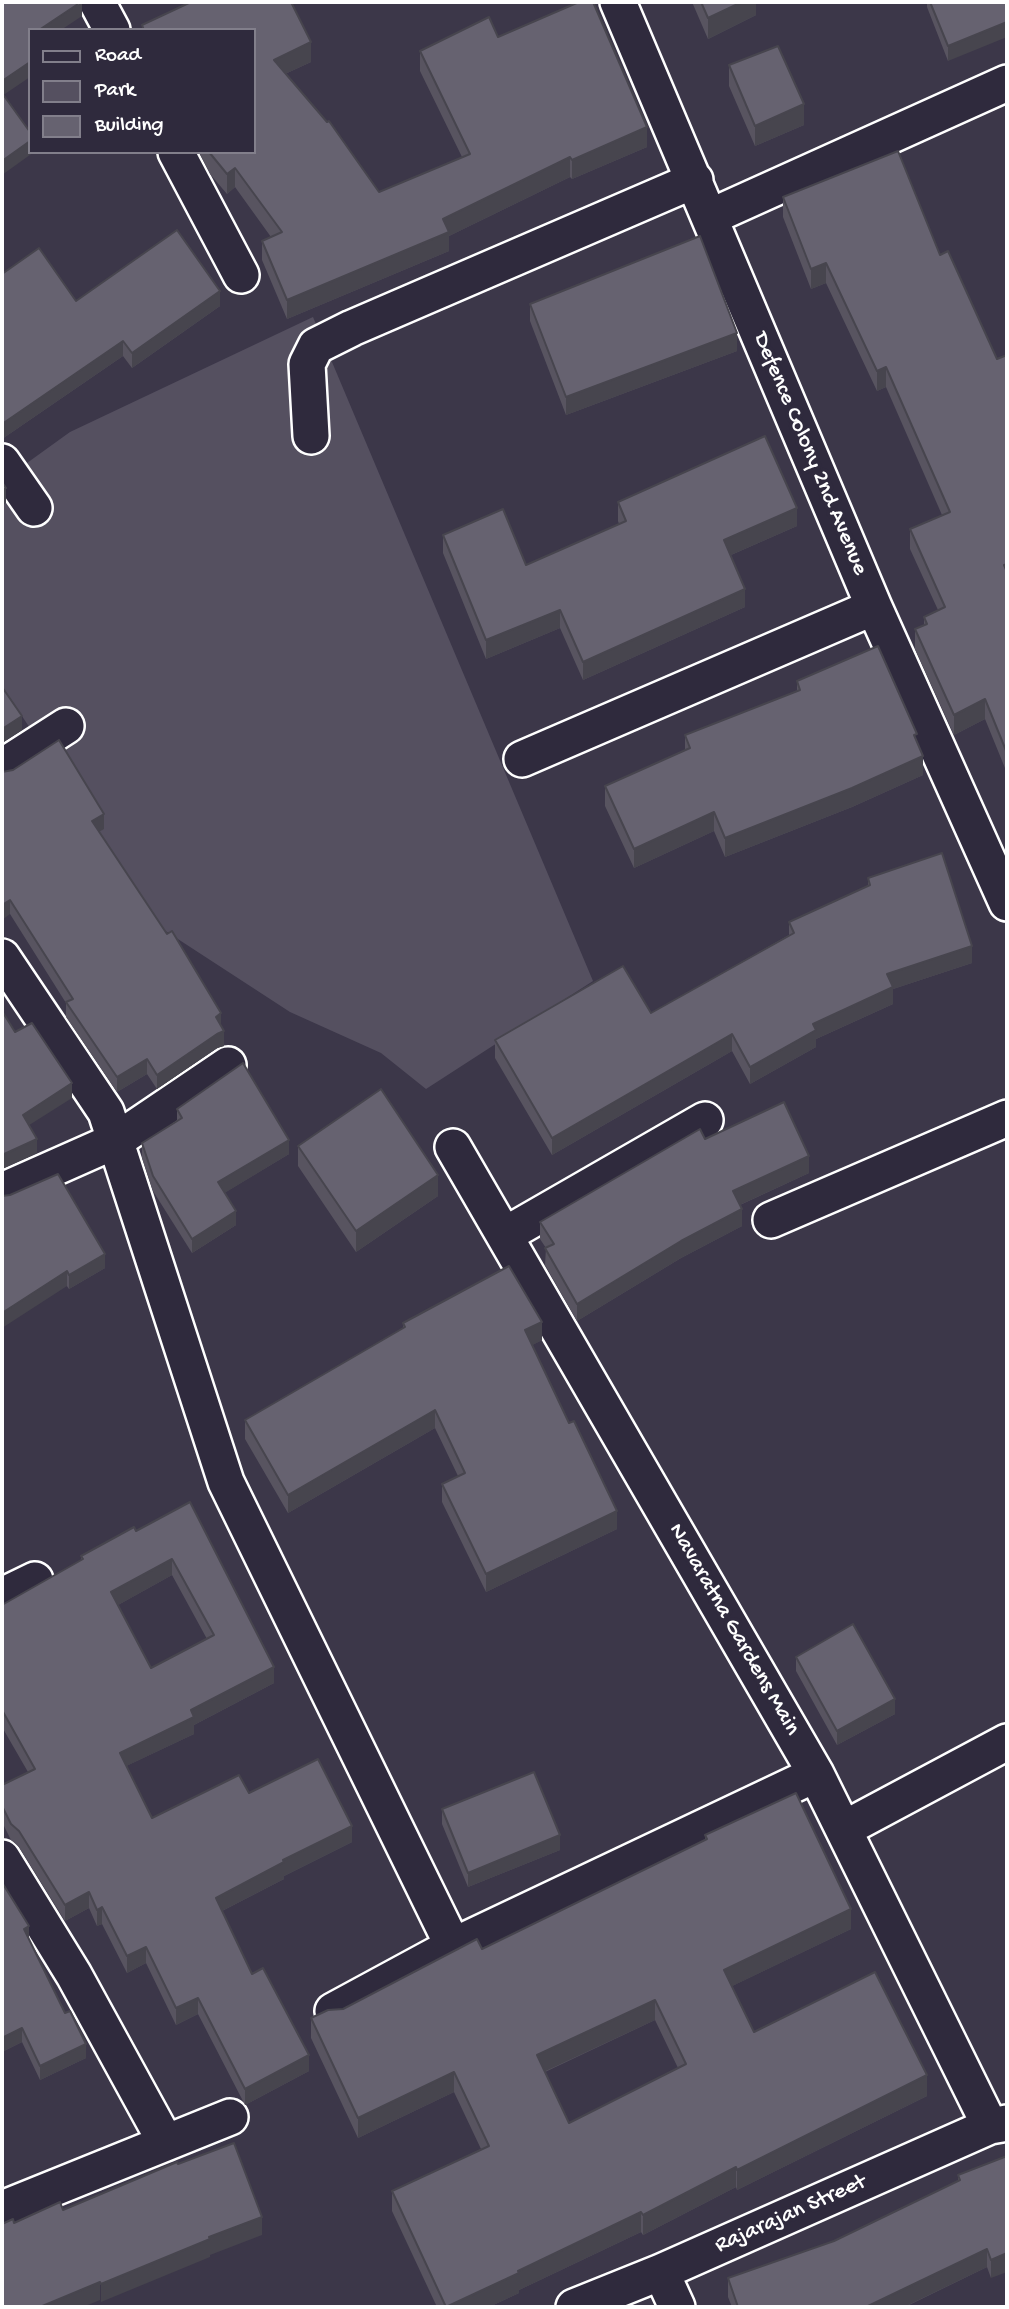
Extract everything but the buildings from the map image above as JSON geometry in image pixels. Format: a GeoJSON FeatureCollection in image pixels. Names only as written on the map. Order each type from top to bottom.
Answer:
{"type":"FeatureCollection","features":[{"type":"Feature","properties":{"kind":"street"},"geometry":{"type":"LineString","coordinates":[[97,2],[111,28]]}},
{"type":"Feature","properties":{"kind":"street","name":"Defence Colony 2nd Avenue"},"geometry":{"type":"LineString","coordinates":[[618,2],[874,607],[1007,903]]}},
{"type":"Feature","properties":{"kind":"street"},"geometry":{"type":"LineString","coordinates":[[710,217],[1007,83]]}},
{"type":"Feature","properties":{"kind":"street"},"geometry":{"type":"LineString","coordinates":[[177,154],[241,275]]}},
{"type":"Feature","properties":{"kind":"street"},"geometry":{"type":"LineString","coordinates":[[311,436],[307,363],[316,346],[695,180]]}},
{"type":"Feature","properties":{"kind":"street"},"geometry":{"type":"LineString","coordinates":[[2,462],[34,508]]}},
{"type":"Feature","properties":{"kind":"street"},"geometry":{"type":"LineString","coordinates":[[522,759],[874,607]]}},
{"type":"Feature","properties":{"kind":"street"},"geometry":{"type":"LineString","coordinates":[[2,766],[66,726]]}},
{"type":"Feature","properties":{"kind":"street"},"geometry":{"type":"LineString","coordinates":[[2,957],[106,1112],[226,1482],[453,1946]]}},
{"type":"Feature","properties":{"kind":"street"},"geometry":{"type":"LineString","coordinates":[[2,1191],[117,1140],[228,1065]]}},
{"type":"Feature","properties":{"kind":"street"},"geometry":{"type":"LineString","coordinates":[[771,1220],[1007,1118]]}},
{"type":"Feature","properties":{"kind":"street"},"geometry":{"type":"LineString","coordinates":[[505,1236],[705,1120]]}},
{"type":"Feature","properties":{"kind":"street","name":"Navaratna Gardens Main"},"geometry":{"type":"LineString","coordinates":[[453,1147],[816,1774],[999,2125]]}},
{"type":"Feature","properties":{"kind":"street"},"geometry":{"type":"LineString","coordinates":[[2,1596],[35,1580]]}},
{"type":"Feature","properties":{"kind":"street"},"geometry":{"type":"LineString","coordinates":[[844,1829],[1007,1741]]}},
{"type":"Feature","properties":{"kind":"street"},"geometry":{"type":"LineString","coordinates":[[333,2011],[453,1946],[816,1774]]}},
{"type":"Feature","properties":{"kind":"street"},"geometry":{"type":"LineString","coordinates":[[2,1858],[74,1975],[166,2143]]}},
{"type":"Feature","properties":{"kind":"street"},"geometry":{"type":"LineString","coordinates":[[2,2209],[230,2118]]}},
{"type":"Feature","properties":{"kind":"street","name":"Rajarajan Street"},"geometry":{"type":"LineString","coordinates":[[574,2307],[999,2125]]}},
{"type":"Feature","properties":{"kind":"street"},"geometry":{"type":"LineString","coordinates":[[661,2272],[677,2307]]}},
{"type":"Feature","properties":{"kind":"green space"},"geometry":{"type":"Polygon","coordinates":[[[313,317],[593,981],[426,1089],[381,1053],[290,1012],[164,930],[2,686],[2,481],[70,432],[313,317]]]}}]}
